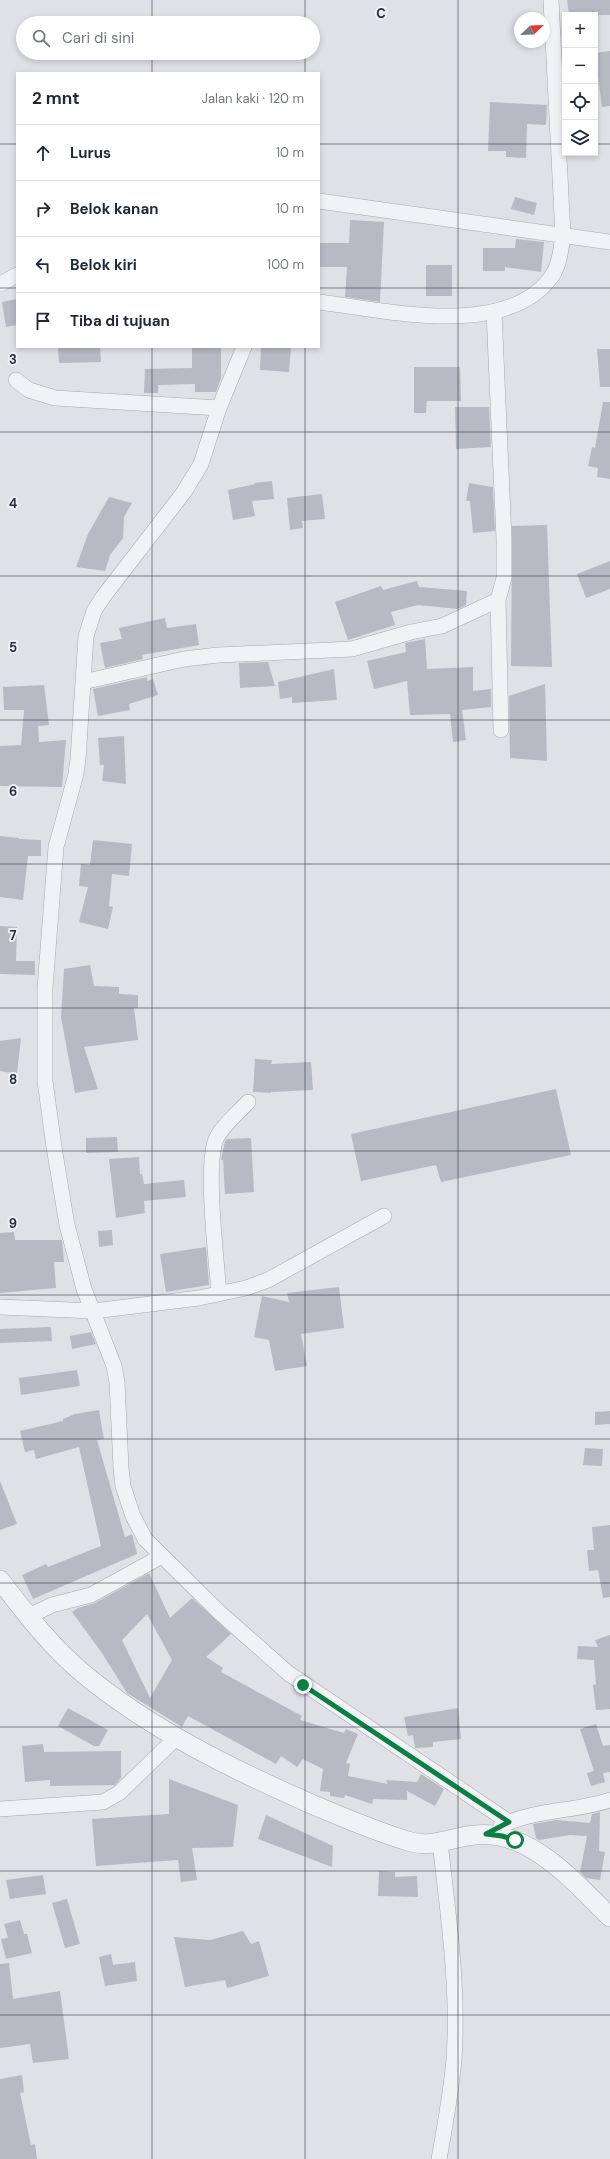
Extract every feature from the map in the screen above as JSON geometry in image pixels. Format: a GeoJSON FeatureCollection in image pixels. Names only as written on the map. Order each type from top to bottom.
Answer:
{"type":"FeatureCollection","features":[{"type":"Feature","properties":{"kind":"street"},"geometry":{"type":"LineString","coordinates":[[320,302],[460,318],[494,312],[521,302],[539,291],[553,274],[559,258],[563,235],[551,0]]}},
{"type":"Feature","properties":{"kind":"street"},"geometry":{"type":"LineString","coordinates":[[320,201],[610,242]]}},
{"type":"Feature","properties":{"kind":"street"},"geometry":{"type":"LineString","coordinates":[[0,284],[16,276]]}},
{"type":"Feature","properties":{"kind":"street"},"geometry":{"type":"LineString","coordinates":[[494,312],[504,539],[504,578],[498,600],[501,730]]}},
{"type":"Feature","properties":{"kind":"street"},"geometry":{"type":"LineString","coordinates":[[244,348],[220,408],[201,464],[188,486],[114,581],[94,611],[86,636],[76,774],[56,847],[47,967],[45,1043],[46,1081],[49,1111],[67,1225],[78,1270],[114,1366],[117,1382],[118,1444],[123,1486],[139,1529],[145,1539],[219,1612],[288,1673],[509,1822]]}},
{"type":"Feature","properties":{"kind":"street"},"geometry":{"type":"LineString","coordinates":[[16,380],[28,390],[55,398],[220,408]]}},
{"type":"Feature","properties":{"kind":"street"},"geometry":{"type":"LineString","coordinates":[[83,682],[191,658],[218,655],[352,649],[411,632],[442,626],[498,600]]}},
{"type":"Feature","properties":{"kind":"street"},"geometry":{"type":"LineString","coordinates":[[219,1294],[213,1207],[213,1158],[217,1137],[248,1102]]}},
{"type":"Feature","properties":{"kind":"street"},"geometry":{"type":"LineString","coordinates":[[0,1307],[94,1311],[219,1294],[246,1288],[268,1280],[384,1216]]}},
{"type":"Feature","properties":{"kind":"street"},"geometry":{"type":"LineString","coordinates":[[29,1616],[52,1605],[91,1594],[162,1556]]}},
{"type":"Feature","properties":{"kind":"street"},"geometry":{"type":"LineString","coordinates":[[0,1580],[45,1636],[84,1675],[176,1738],[287,1793],[373,1830],[420,1844],[486,1834],[502,1836],[515,1840],[545,1858],[610,1917]]}},
{"type":"Feature","properties":{"kind":"street"},"geometry":{"type":"LineString","coordinates":[[0,1809],[103,1802],[119,1793],[176,1738]]}},
{"type":"Feature","properties":{"kind":"street"},"geometry":{"type":"LineString","coordinates":[[486,1834],[509,1822],[529,1816],[583,1808],[610,1800]]}},
{"type":"Feature","properties":{"kind":"street"},"geometry":{"type":"LineString","coordinates":[[439,2159],[454,2060],[455,2009],[453,1965],[440,1842]]}},
{"type":"Feature","properties":{"kind":"building"},"geometry":{"type":"Polygon","coordinates":[[[567,0],[610,0],[610,15],[598,15],[598,12],[569,12],[567,0]]]}},
{"type":"Feature","properties":{"kind":"building"},"geometry":{"type":"Polygon","coordinates":[[[610,51],[610,106],[602,107],[598,76],[598,53],[610,51]]]}},
{"type":"Feature","properties":{"kind":"building"},"geometry":{"type":"Polygon","coordinates":[[[490,102],[547,105],[546,125],[527,124],[526,158],[506,157],[506,151],[488,151],[490,102]]]}},
{"type":"Feature","properties":{"kind":"building"},"geometry":{"type":"Polygon","coordinates":[[[515,197],[537,203],[534,215],[511,209],[515,197]]]}},
{"type":"Feature","properties":{"kind":"building"},"geometry":{"type":"Polygon","coordinates":[[[350,220],[384,222],[380,302],[345,297],[347,267],[320,267],[320,243],[349,243],[350,220]]]}},
{"type":"Feature","properties":{"kind":"building"},"geometry":{"type":"Polygon","coordinates":[[[516,239],[544,242],[541,272],[505,267],[505,271],[483,271],[483,248],[515,248],[516,239]]]}},
{"type":"Feature","properties":{"kind":"building"},"geometry":{"type":"Polygon","coordinates":[[[426,265],[452,265],[452,296],[426,296],[426,265]]]}},
{"type":"Feature","properties":{"kind":"building"},"geometry":{"type":"Polygon","coordinates":[[[16,299],[16,325],[6,327],[2,302],[16,299]]]}},
{"type":"Feature","properties":{"kind":"building"},"geometry":{"type":"Polygon","coordinates":[[[58,348],[100,348],[101,362],[59,363],[58,348]]]}},
{"type":"Feature","properties":{"kind":"building"},"geometry":{"type":"Polygon","coordinates":[[[192,348],[221,348],[221,378],[216,392],[195,392],[195,384],[158,385],[158,393],[144,393],[145,369],[192,368],[192,348]]]}},
{"type":"Feature","properties":{"kind":"building"},"geometry":{"type":"Polygon","coordinates":[[[261,348],[291,348],[289,372],[260,370],[261,348]]]}},
{"type":"Feature","properties":{"kind":"building"},"geometry":{"type":"Polygon","coordinates":[[[597,349],[610,349],[610,387],[600,387],[597,349]]]}},
{"type":"Feature","properties":{"kind":"building"},"geometry":{"type":"Polygon","coordinates":[[[414,367],[460,367],[461,401],[427,401],[426,413],[414,413],[414,367]]]}},
{"type":"Feature","properties":{"kind":"building"},"geometry":{"type":"Polygon","coordinates":[[[603,402],[610,402],[610,479],[597,477],[598,468],[588,466],[592,447],[595,448],[603,402]]]}},
{"type":"Feature","properties":{"kind":"building"},"geometry":{"type":"Polygon","coordinates":[[[455,407],[489,407],[491,447],[456,449],[455,407]]]}},
{"type":"Feature","properties":{"kind":"building"},"geometry":{"type":"Polygon","coordinates":[[[272,481],[274,499],[252,501],[255,516],[233,520],[228,490],[255,484],[254,483],[272,481]]]}},
{"type":"Feature","properties":{"kind":"building"},"geometry":{"type":"Polygon","coordinates":[[[469,483],[493,487],[495,531],[473,533],[470,501],[466,501],[469,483]]]}},
{"type":"Feature","properties":{"kind":"building"},"geometry":{"type":"Polygon","coordinates":[[[322,494],[325,519],[302,521],[303,528],[290,530],[287,498],[322,494]]]}},
{"type":"Feature","properties":{"kind":"building"},"geometry":{"type":"Polygon","coordinates":[[[109,497],[132,503],[124,517],[123,538],[110,555],[105,571],[76,567],[88,534],[109,497]]]}},
{"type":"Feature","properties":{"kind":"building"},"geometry":{"type":"Polygon","coordinates":[[[547,525],[552,667],[511,666],[512,526],[547,525]]]}},
{"type":"Feature","properties":{"kind":"building"},"geometry":{"type":"Polygon","coordinates":[[[610,561],[610,589],[586,598],[577,574],[610,561]]]}},
{"type":"Feature","properties":{"kind":"building"},"geometry":{"type":"Polygon","coordinates":[[[417,581],[419,587],[467,591],[466,605],[458,609],[418,605],[391,612],[395,625],[348,640],[335,602],[381,586],[383,590],[417,581]]]}},
{"type":"Feature","properties":{"kind":"building"},"geometry":{"type":"Polygon","coordinates":[[[165,618],[167,628],[196,624],[199,645],[142,655],[143,659],[105,668],[100,643],[122,639],[119,628],[165,618]]]}},
{"type":"Feature","properties":{"kind":"building"},"geometry":{"type":"Polygon","coordinates":[[[425,639],[427,669],[473,667],[473,691],[491,689],[491,707],[462,710],[466,740],[453,742],[450,714],[410,715],[407,681],[374,689],[367,661],[406,652],[405,643],[425,639]]]}},
{"type":"Feature","properties":{"kind":"building"},"geometry":{"type":"Polygon","coordinates":[[[268,662],[275,686],[240,688],[239,663],[268,662]]]}},
{"type":"Feature","properties":{"kind":"building"},"geometry":{"type":"Polygon","coordinates":[[[334,669],[337,700],[292,703],[292,697],[280,699],[278,682],[334,669]]]}},
{"type":"Feature","properties":{"kind":"building"},"geometry":{"type":"Polygon","coordinates":[[[147,677],[147,681],[153,679],[158,695],[129,704],[130,710],[98,716],[93,689],[147,677]]]}},
{"type":"Feature","properties":{"kind":"building"},"geometry":{"type":"Polygon","coordinates":[[[545,684],[547,761],[510,758],[509,696],[545,684]]]}},
{"type":"Feature","properties":{"kind":"building"},"geometry":{"type":"Polygon","coordinates":[[[44,685],[49,725],[38,726],[39,742],[66,740],[62,787],[0,786],[0,746],[21,745],[24,710],[4,710],[3,687],[44,685]]]}},
{"type":"Feature","properties":{"kind":"building"},"geometry":{"type":"Polygon","coordinates":[[[124,736],[126,784],[102,781],[104,765],[100,765],[98,738],[124,736]]]}},
{"type":"Feature","properties":{"kind":"building"},"geometry":{"type":"Polygon","coordinates":[[[0,836],[41,840],[41,856],[28,856],[23,900],[0,897],[0,836]]]}},
{"type":"Feature","properties":{"kind":"building"},"geometry":{"type":"Polygon","coordinates":[[[93,840],[132,844],[129,876],[112,874],[109,906],[113,907],[108,929],[79,922],[88,887],[79,886],[81,864],[90,865],[93,840]]]}},
{"type":"Feature","properties":{"kind":"building"},"geometry":{"type":"Polygon","coordinates":[[[0,926],[17,927],[16,961],[35,961],[35,975],[0,974],[0,926]]]}},
{"type":"Feature","properties":{"kind":"building"},"geometry":{"type":"Polygon","coordinates":[[[90,965],[94,986],[119,987],[119,994],[138,995],[138,1008],[134,1008],[138,1040],[84,1047],[98,1089],[75,1093],[61,1017],[64,969],[90,965]]]}},
{"type":"Feature","properties":{"kind":"building"},"geometry":{"type":"Polygon","coordinates":[[[21,1038],[17,1074],[0,1071],[0,1041],[21,1038]]]}},
{"type":"Feature","properties":{"kind":"building"},"geometry":{"type":"Polygon","coordinates":[[[255,1059],[272,1060],[271,1064],[311,1062],[313,1090],[271,1093],[253,1092],[255,1059]]]}},
{"type":"Feature","properties":{"kind":"building"},"geometry":{"type":"Polygon","coordinates":[[[556,1089],[571,1155],[441,1182],[436,1165],[361,1181],[351,1134],[556,1089]]]}},
{"type":"Feature","properties":{"kind":"building"},"geometry":{"type":"Polygon","coordinates":[[[117,1137],[118,1152],[86,1153],[86,1138],[117,1137]]]}},
{"type":"Feature","properties":{"kind":"building"},"geometry":{"type":"Polygon","coordinates":[[[251,1138],[254,1192],[225,1194],[223,1160],[221,1160],[225,1141],[227,1139],[251,1138]]]}},
{"type":"Feature","properties":{"kind":"building"},"geometry":{"type":"Polygon","coordinates":[[[139,1157],[140,1174],[142,1174],[144,1184],[184,1180],[186,1197],[144,1201],[145,1213],[116,1218],[109,1159],[139,1157]]]}},
{"type":"Feature","properties":{"kind":"building"},"geometry":{"type":"Polygon","coordinates":[[[112,1230],[113,1245],[99,1247],[98,1231],[112,1230]]]}},
{"type":"Feature","properties":{"kind":"building"},"geometry":{"type":"Polygon","coordinates":[[[14,1232],[15,1240],[62,1240],[64,1262],[54,1262],[56,1288],[0,1293],[0,1233],[14,1232]]]}},
{"type":"Feature","properties":{"kind":"building"},"geometry":{"type":"Polygon","coordinates":[[[206,1247],[209,1285],[166,1292],[160,1254],[206,1247]]]}},
{"type":"Feature","properties":{"kind":"building"},"geometry":{"type":"Polygon","coordinates":[[[339,1287],[344,1328],[301,1334],[307,1366],[275,1371],[269,1340],[254,1337],[262,1296],[289,1302],[287,1293],[339,1287]]]}},
{"type":"Feature","properties":{"kind":"building"},"geometry":{"type":"Polygon","coordinates":[[[51,1327],[52,1341],[0,1343],[0,1329],[51,1327]]]}},
{"type":"Feature","properties":{"kind":"building"},"geometry":{"type":"Polygon","coordinates":[[[91,1332],[96,1344],[72,1349],[70,1336],[91,1332]]]}},
{"type":"Feature","properties":{"kind":"building"},"geometry":{"type":"Polygon","coordinates":[[[77,1370],[80,1386],[21,1395],[19,1378],[77,1370]]]}},
{"type":"Feature","properties":{"kind":"building"},"geometry":{"type":"Polygon","coordinates":[[[99,1410],[104,1439],[97,1440],[125,1537],[132,1534],[137,1554],[33,1599],[22,1575],[46,1564],[48,1567],[101,1546],[79,1447],[36,1459],[34,1450],[25,1452],[20,1431],[63,1421],[63,1419],[75,1414],[99,1410]]]}},
{"type":"Feature","properties":{"kind":"building"},"geometry":{"type":"Polygon","coordinates":[[[610,1411],[610,1424],[595,1425],[595,1412],[610,1411]]]}},
{"type":"Feature","properties":{"kind":"building"},"geometry":{"type":"Polygon","coordinates":[[[585,1448],[603,1449],[602,1466],[583,1465],[585,1448]]]}},
{"type":"Feature","properties":{"kind":"building"},"geometry":{"type":"Polygon","coordinates":[[[0,1481],[17,1524],[0,1530],[0,1481]]]}},
{"type":"Feature","properties":{"kind":"building"},"geometry":{"type":"Polygon","coordinates":[[[610,1525],[610,1597],[603,1598],[598,1570],[589,1571],[587,1550],[594,1550],[592,1527],[610,1525]]]}},
{"type":"Feature","properties":{"kind":"building"},"geometry":{"type":"Polygon","coordinates":[[[149,1573],[170,1618],[192,1598],[231,1634],[206,1657],[223,1668],[221,1672],[302,1716],[300,1720],[344,1733],[346,1729],[358,1734],[346,1763],[350,1764],[348,1776],[388,1784],[386,1780],[417,1782],[421,1774],[444,1789],[435,1806],[407,1791],[407,1800],[373,1799],[372,1804],[345,1795],[344,1798],[330,1796],[330,1792],[320,1791],[323,1769],[303,1759],[297,1767],[281,1756],[276,1764],[188,1716],[182,1727],[127,1693],[102,1653],[72,1612],[78,1608],[95,1603],[149,1573]],[[147,1614],[122,1640],[150,1698],[172,1660],[147,1614]]]}},
{"type":"Feature","properties":{"kind":"building"},"geometry":{"type":"Polygon","coordinates":[[[610,1635],[610,1709],[596,1710],[593,1685],[596,1684],[594,1660],[577,1659],[578,1646],[598,1647],[595,1640],[610,1635]]]}},
{"type":"Feature","properties":{"kind":"building"},"geometry":{"type":"Polygon","coordinates":[[[68,1708],[108,1730],[99,1746],[94,1746],[58,1726],[68,1708]]]}},
{"type":"Feature","properties":{"kind":"building"},"geometry":{"type":"Polygon","coordinates":[[[458,1708],[461,1739],[433,1742],[433,1747],[415,1748],[413,1735],[408,1736],[404,1717],[458,1708]]]}},
{"type":"Feature","properties":{"kind":"building"},"geometry":{"type":"Polygon","coordinates":[[[596,1724],[603,1746],[610,1745],[610,1772],[603,1773],[605,1782],[591,1786],[587,1773],[594,1771],[580,1729],[596,1724]]]}},
{"type":"Feature","properties":{"kind":"building"},"geometry":{"type":"Polygon","coordinates":[[[43,1744],[44,1752],[121,1751],[121,1778],[115,1785],[50,1786],[50,1780],[25,1782],[22,1746],[43,1744]]]}},
{"type":"Feature","properties":{"kind":"building"},"geometry":{"type":"Polygon","coordinates":[[[169,1779],[238,1805],[233,1847],[192,1848],[197,1880],[181,1882],[178,1860],[96,1866],[92,1819],[169,1814],[169,1779]]]}},
{"type":"Feature","properties":{"kind":"building"},"geometry":{"type":"Polygon","coordinates":[[[600,1812],[599,1851],[605,1852],[600,1880],[586,1878],[580,1872],[587,1836],[570,1835],[539,1840],[536,1838],[533,1824],[556,1820],[590,1823],[592,1814],[600,1812]]]}},
{"type":"Feature","properties":{"kind":"building"},"geometry":{"type":"Polygon","coordinates":[[[266,1815],[333,1846],[332,1867],[258,1839],[266,1815]]]}},
{"type":"Feature","properties":{"kind":"building"},"geometry":{"type":"Polygon","coordinates":[[[379,1871],[395,1872],[395,1877],[417,1876],[418,1897],[378,1896],[379,1871]]]}},
{"type":"Feature","properties":{"kind":"building"},"geometry":{"type":"Polygon","coordinates":[[[43,1875],[46,1894],[10,1899],[6,1880],[43,1875]]]}},
{"type":"Feature","properties":{"kind":"building"},"geometry":{"type":"Polygon","coordinates":[[[67,1899],[80,1944],[65,1948],[52,1903],[67,1899]]]}},
{"type":"Feature","properties":{"kind":"building"},"geometry":{"type":"Polygon","coordinates":[[[20,1920],[24,1934],[27,1934],[32,1953],[6,1959],[1,1939],[8,1938],[4,1924],[20,1920]]]}},
{"type":"Feature","properties":{"kind":"building"},"geometry":{"type":"Polygon","coordinates":[[[243,1931],[251,1944],[259,1941],[269,1976],[227,1988],[225,1980],[185,1987],[174,1937],[210,1940],[243,1931]]]}},
{"type":"Feature","properties":{"kind":"building"},"geometry":{"type":"Polygon","coordinates":[[[111,1954],[113,1965],[135,1962],[137,1981],[105,1986],[99,1957],[111,1954]]]}},
{"type":"Feature","properties":{"kind":"building"},"geometry":{"type":"Polygon","coordinates":[[[9,1963],[13,1999],[60,1991],[69,2059],[33,2063],[30,2044],[0,2048],[0,1964],[9,1963]]]}},
{"type":"Feature","properties":{"kind":"building"},"geometry":{"type":"Polygon","coordinates":[[[22,2075],[24,2092],[20,2093],[31,2145],[35,2144],[37,2159],[0,2159],[0,2079],[22,2075]]]}},
{"type":"Feature","properties":{"kind":"route"},"geometry":{"type":"LineString","coordinates":[[303,1685],[400,1748],[509,1822],[486,1834],[494,1834],[515,1840]]}}]}
